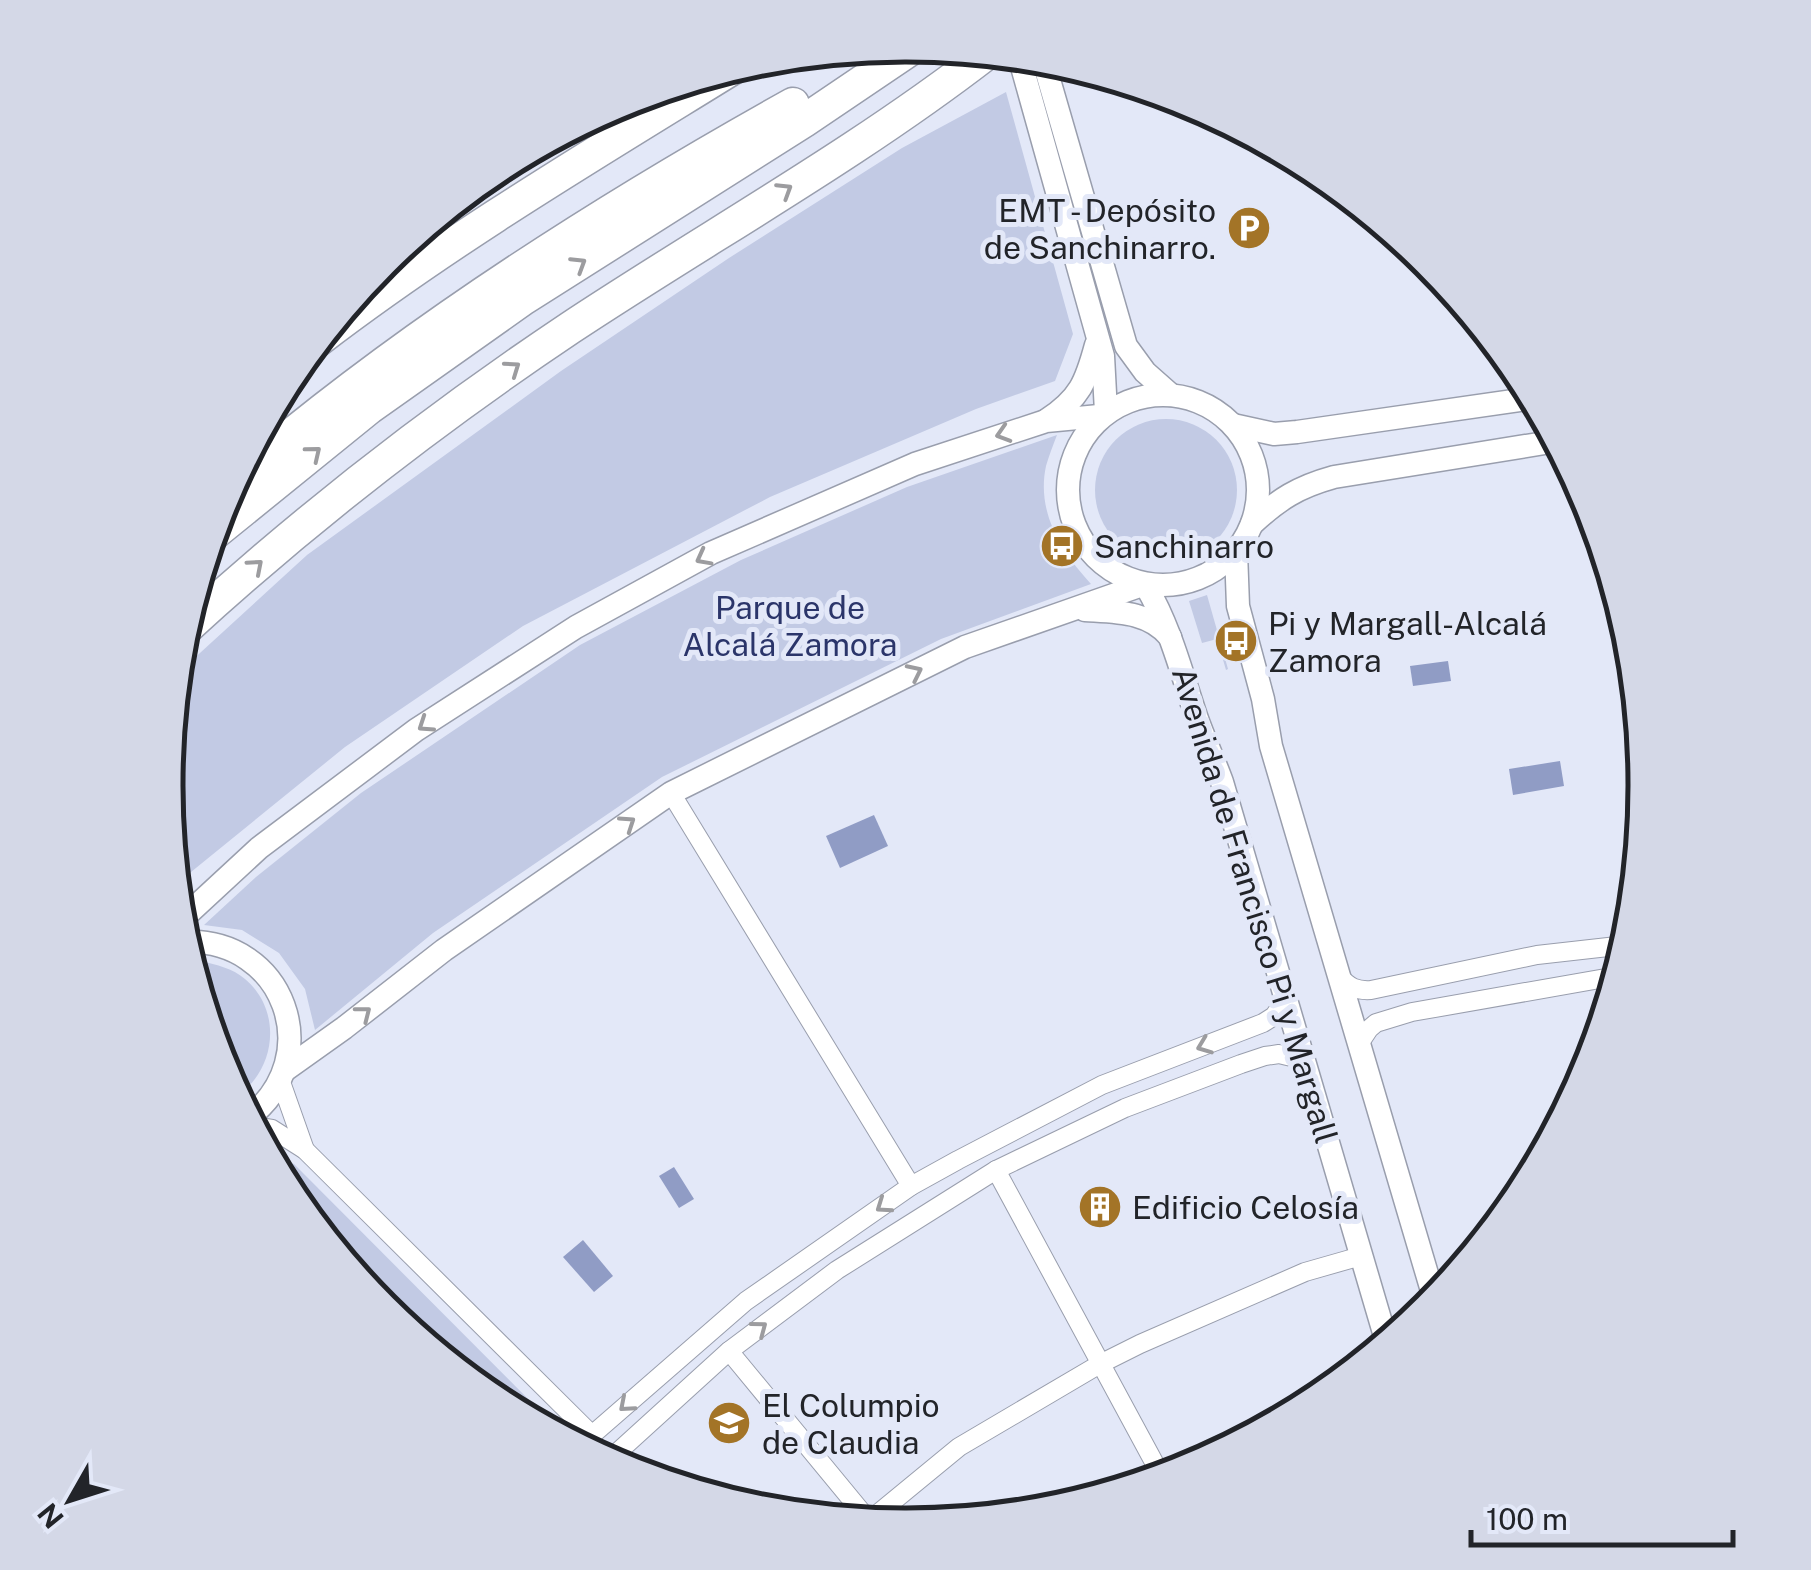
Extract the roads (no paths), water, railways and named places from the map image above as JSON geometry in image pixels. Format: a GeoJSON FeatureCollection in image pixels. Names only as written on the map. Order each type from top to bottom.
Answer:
{"type":"FeatureCollection","features":[{"type":"Feature","properties":{"kind":"highway"},"geometry":{"type":"LineString","coordinates":[[235,517],[369,408],[523,299],[890,63]]}},
{"type":"Feature","properties":{"kind":"highway"},"geometry":{"type":"LineString","coordinates":[[260,461],[352,385],[529,264],[676,169],[857,64]]}},
{"type":"Feature","properties":{"kind":"highway"},"geometry":{"type":"LineString","coordinates":[[205,611],[284,540],[424,432],[567,330],[851,150],[970,66]]}},
{"type":"Feature","properties":{"kind":"highway"},"geometry":{"type":"LineString","coordinates":[[369,302],[496,215],[686,97]]}},
{"type":"Feature","properties":{"kind":"street"},"geometry":{"type":"LineString","coordinates":[[1028,73],[1047,112],[1126,346],[1145,372],[1171,395]]}},
{"type":"Feature","properties":{"kind":"street"},"geometry":{"type":"LineString","coordinates":[[1044,76],[1047,112],[1106,378],[1102,414],[1072,460],[1070,509],[1089,550],[1118,574],[1144,585]]}},
{"type":"Feature","properties":{"kind":"street"},"geometry":{"type":"LineString","coordinates":[[1046,421],[1074,399],[1084,385],[1098,337]]}},
{"type":"Feature","properties":{"kind":"street"},"geometry":{"type":"LineString","coordinates":[[194,908],[260,848],[416,730],[576,627],[710,553],[915,464],[1046,421],[1102,414],[1132,399],[1151,395],[1171,395],[1204,404],[1233,425],[1245,442],[1256,472],[1257,504],[1252,524],[1236,552],[1216,569],[1179,584],[1144,585],[965,647],[670,794],[444,950],[283,1076]]}},
{"type":"Feature","properties":{"kind":"street"},"geometry":{"type":"LineString","coordinates":[[1233,425],[1274,434],[1516,401]]}},
{"type":"Feature","properties":{"kind":"street"},"geometry":{"type":"LineString","coordinates":[[1252,524],[1290,492],[1326,479],[1541,444]]}},
{"type":"Feature","properties":{"kind":"street","name":"Avenida de Francisco Pi y Margall"},"geometry":{"type":"LineString","coordinates":[[1236,552],[1238,606],[1264,700],[1271,746],[1429,1282]]}},
{"type":"Feature","properties":{"kind":"street","name":"Avenida de Francisco Pi y Margall"},"geometry":{"type":"LineString","coordinates":[[1144,585],[1171,638],[1222,782],[1383,1327]]}},
{"type":"Feature","properties":{"kind":"street"},"geometry":{"type":"LineString","coordinates":[[1076,609],[1149,619],[1171,638]]}},
{"type":"Feature","properties":{"kind":"street"},"geometry":{"type":"LineString","coordinates":[[670,794],[911,1186]]}},
{"type":"Feature","properties":{"kind":"street"},"geometry":{"type":"LineString","coordinates":[[201,942],[226,947],[248,958],[267,975],[281,996],[289,1020],[290,1046],[283,1076],[260,1109]]}},
{"type":"Feature","properties":{"kind":"street"},"geometry":{"type":"LineString","coordinates":[[1338,976],[1356,990],[1371,990],[1537,955],[1609,947]]}},
{"type":"Feature","properties":{"kind":"street"},"geometry":{"type":"LineString","coordinates":[[1359,1044],[1376,1023],[1412,1012],[1601,979]]}},
{"type":"Feature","properties":{"kind":"street"},"geometry":{"type":"LineString","coordinates":[[595,1437],[746,1301],[911,1186],[1102,1086],[1263,1024],[1286,999]]}},
{"type":"Feature","properties":{"kind":"street"},"geometry":{"type":"LineString","coordinates":[[621,1449],[729,1351],[838,1270],[996,1170],[1125,1108],[1241,1064],[1280,1054],[1304,1060]]}},
{"type":"Feature","properties":{"kind":"street"},"geometry":{"type":"LineString","coordinates":[[283,1076],[306,1150]]}},
{"type":"Feature","properties":{"kind":"street"},"geometry":{"type":"LineString","coordinates":[[271,1130],[306,1150],[567,1423]]}},
{"type":"Feature","properties":{"kind":"street"},"geometry":{"type":"LineString","coordinates":[[996,1170],[1154,1463]]}},
{"type":"Feature","properties":{"kind":"street"},"geometry":{"type":"LineString","coordinates":[[887,1507],[959,1447],[1100,1364],[1305,1272],[1361,1256]]}},
{"type":"Feature","properties":{"kind":"street"},"geometry":{"type":"LineString","coordinates":[[729,1351],[858,1506]]}},
{"type":"Feature","properties":{"kind":"place","name":"EMT - Depósito de Sanchinarro."},"geometry":{"type":"Point","coordinates":[1249,228]}},
{"type":"Feature","properties":{"kind":"place","name":"Sanchinarro"},"geometry":{"type":"Point","coordinates":[1062,546]}},
{"type":"Feature","properties":{"kind":"place","name":"Pi y Margall-Alcalá Zamora"},"geometry":{"type":"Point","coordinates":[1236,641]}},
{"type":"Feature","properties":{"kind":"place","name":"Edificio Celosía"},"geometry":{"type":"Point","coordinates":[1100,1207]}},
{"type":"Feature","properties":{"kind":"place","name":"El Columpio de Claudia"},"geometry":{"type":"Point","coordinates":[729,1423]}},
{"type":"Feature","properties":{"kind":"park label","name":"Parque de Alcalá Zamora"},"geometry":{"type":"Point","coordinates":[790,626]}}]}
